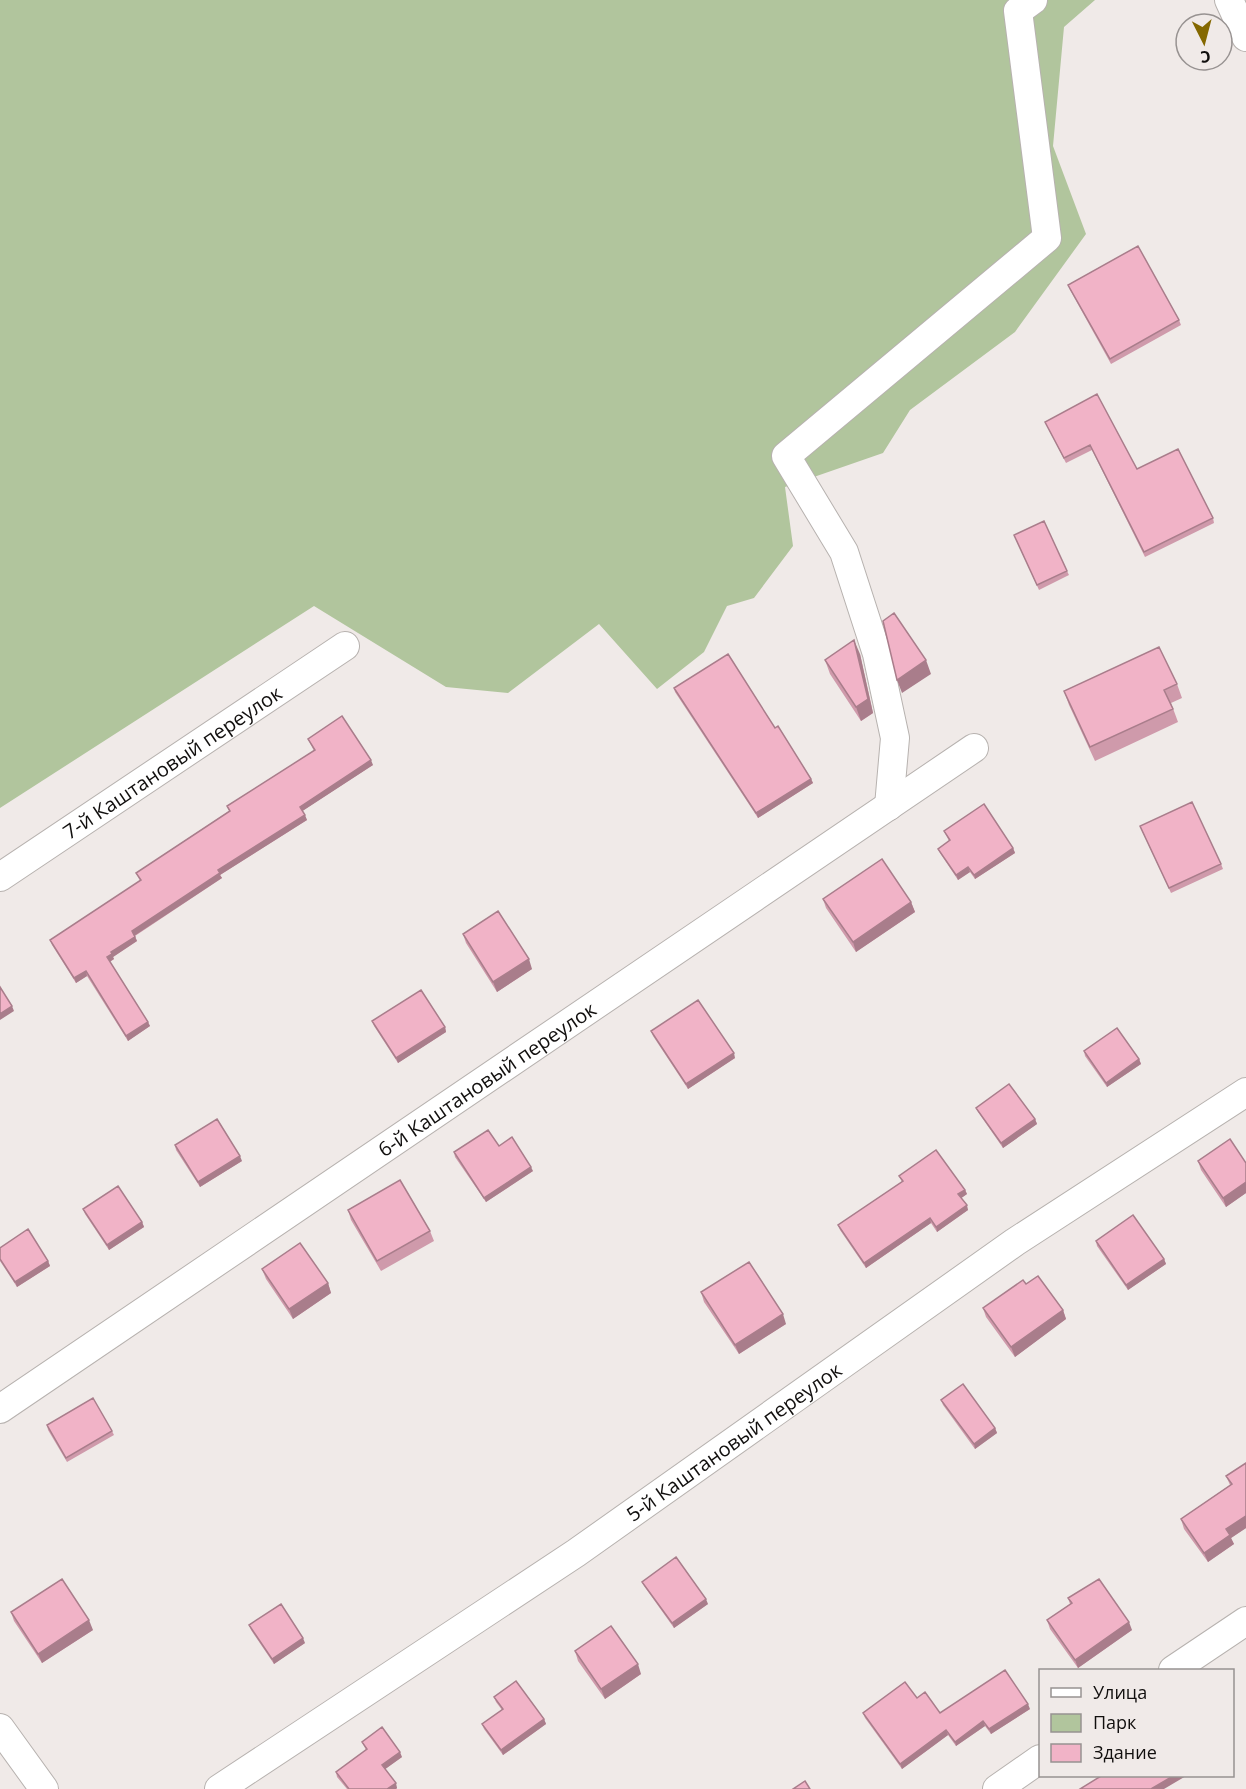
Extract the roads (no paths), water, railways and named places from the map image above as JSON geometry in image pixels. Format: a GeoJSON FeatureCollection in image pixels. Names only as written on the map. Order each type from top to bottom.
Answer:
{"type":"FeatureCollection","features":[{"type":"Feature","properties":{"kind":"street"},"geometry":{"type":"LineString","coordinates":[[889,806],[895,738],[877,654],[844,552],[786,456],[1047,238],[1018,11],[1033,0]]}},
{"type":"Feature","properties":{"kind":"street"},"geometry":{"type":"LineString","coordinates":[[1229,0],[1246,37]]}},
{"type":"Feature","properties":{"kind":"street","name":"7-й Каштановый переулок"},"geometry":{"type":"LineString","coordinates":[[0,877],[345,646]]}},
{"type":"Feature","properties":{"kind":"street","name":"6-й Каштановый переулок"},"geometry":{"type":"LineString","coordinates":[[0,1408],[974,748]]}},
{"type":"Feature","properties":{"kind":"street","name":"5-й Каштановый переулок"},"geometry":{"type":"LineString","coordinates":[[219,1789],[576,1553],[1015,1242],[1246,1092]]}},
{"type":"Feature","properties":{"kind":"street"},"geometry":{"type":"LineString","coordinates":[[1176,1669],[1246,1621]]}},
{"type":"Feature","properties":{"kind":"street"},"geometry":{"type":"LineString","coordinates":[[0,1728],[45,1789]]}},
{"type":"Feature","properties":{"kind":"street"},"geometry":{"type":"LineString","coordinates":[[997,1789],[1039,1761]]}}]}
